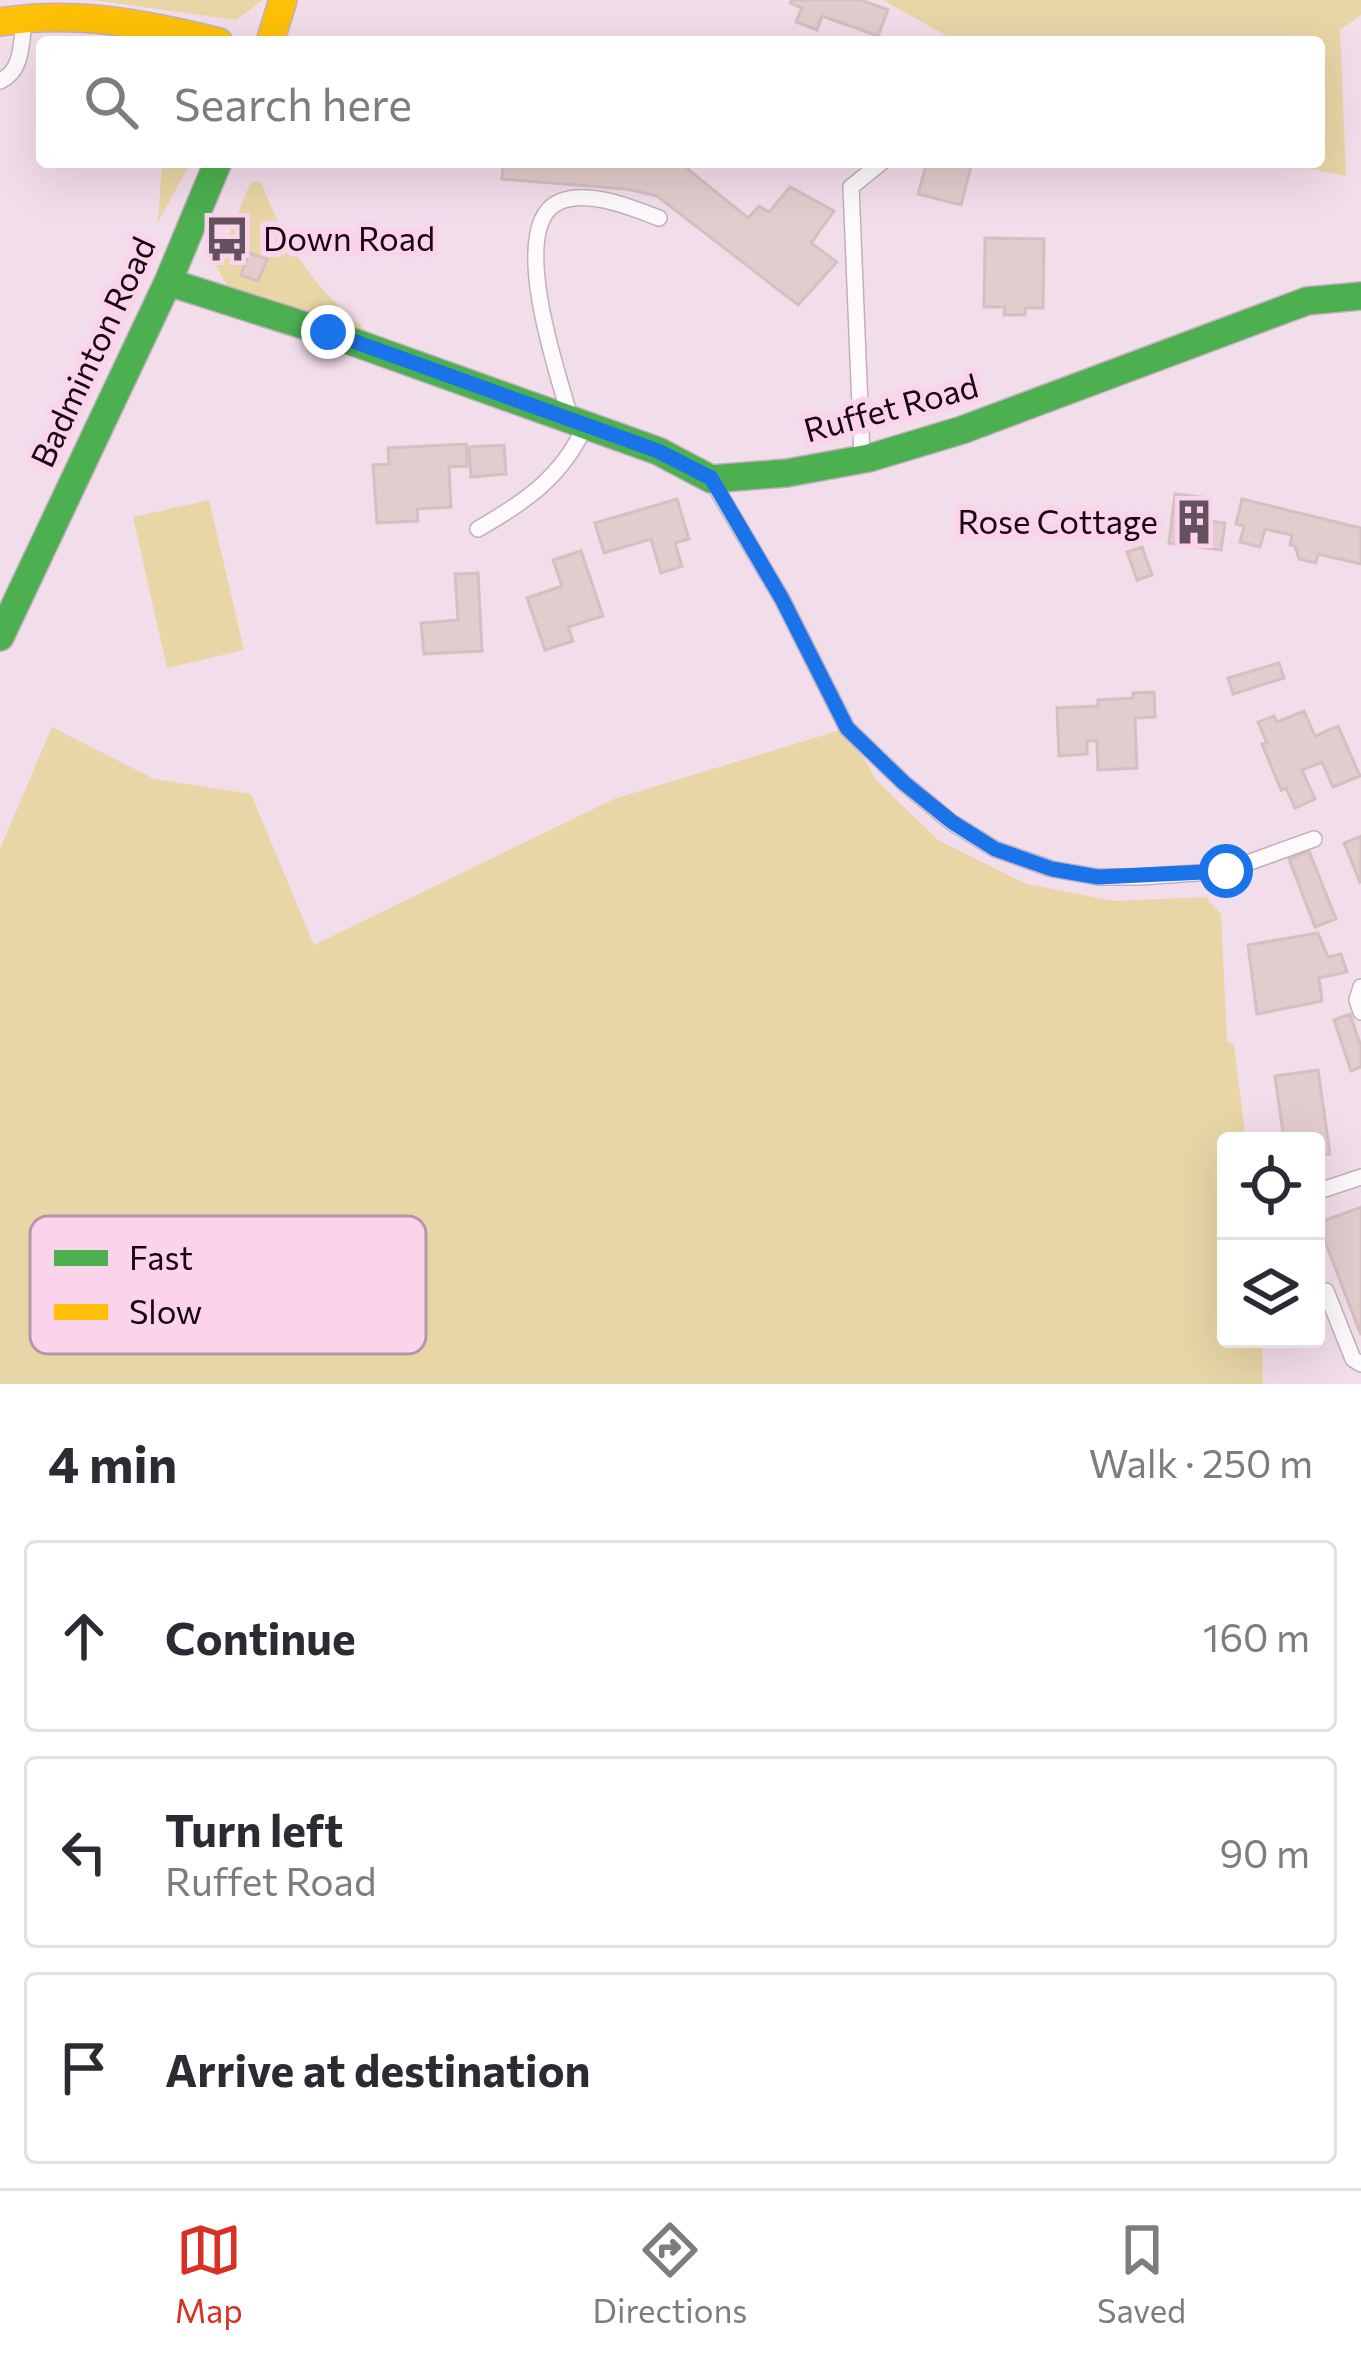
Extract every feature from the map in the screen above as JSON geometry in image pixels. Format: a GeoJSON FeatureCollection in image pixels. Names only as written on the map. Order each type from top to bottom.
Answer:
{"type":"FeatureCollection","features":[{"type":"Feature","properties":{"kind":"street"},"geometry":{"type":"LineString","coordinates":[[272,36],[283,0]]}},
{"type":"Feature","properties":{"kind":"street"},"geometry":{"type":"LineString","coordinates":[[30,14],[117,17],[195,36]]}},
{"type":"Feature","properties":{"kind":"street","name":"Badminton Road"},"geometry":{"type":"LineString","coordinates":[[0,637],[168,282],[216,168]]}},
{"type":"Feature","properties":{"kind":"street"},"geometry":{"type":"LineString","coordinates":[[168,282],[328,332],[658,451],[711,478]]}},
{"type":"Feature","properties":{"kind":"street","name":"Ruffet Road"},"geometry":{"type":"LineString","coordinates":[[711,478],[862,459],[962,430],[1307,301],[1361,296]]}},
{"type":"Feature","properties":{"kind":"lane"},"geometry":{"type":"LineString","coordinates":[[0,81],[10,77],[19,61],[30,14]]}},
{"type":"Feature","properties":{"kind":"lane"},"geometry":{"type":"LineString","coordinates":[[862,459],[851,188],[875,168]]}},
{"type":"Feature","properties":{"kind":"lane"},"geometry":{"type":"LineString","coordinates":[[478,529],[524,503],[550,481],[570,456],[578,424],[549,344],[535,270],[538,225],[561,201],[582,199],[617,204],[658,218]]}},
{"type":"Feature","properties":{"kind":"lane"},"geometry":{"type":"LineString","coordinates":[[711,478],[782,599],[847,728],[904,783],[995,849],[1052,869],[1098,877],[1140,877],[1226,871],[1314,839]]}},
{"type":"Feature","properties":{"kind":"lane"},"geometry":{"type":"LineString","coordinates":[[1361,987],[1357,1000],[1361,1012]]}},
{"type":"Feature","properties":{"kind":"lane"},"geometry":{"type":"LineString","coordinates":[[1325,1189],[1361,1177]]}},
{"type":"Feature","properties":{"kind":"lane"},"geometry":{"type":"LineString","coordinates":[[1326,1291],[1353,1359],[1361,1364]]}},
{"type":"Feature","properties":{"kind":"shaded area"},"geometry":{"type":"Polygon","coordinates":[[[93,0],[263,0],[236,20],[93,0]]]}},
{"type":"Feature","properties":{"kind":"shaded area"},"geometry":{"type":"Polygon","coordinates":[[[883,0],[1361,0],[1361,15],[1340,30],[1346,176],[1307,168],[1325,168],[1325,36],[947,36],[883,0]]]}},
{"type":"Feature","properties":{"kind":"shaded area"},"geometry":{"type":"Polygon","coordinates":[[[162,168],[188,168],[158,222],[162,168]]]}},
{"type":"Feature","properties":{"kind":"shaded area"},"geometry":{"type":"Polygon","coordinates":[[[255,181],[261,182],[296,253],[323,290],[381,343],[231,293],[216,266],[255,181]]]}},
{"type":"Feature","properties":{"kind":"shaded area"},"geometry":{"type":"Polygon","coordinates":[[[209,500],[244,650],[167,668],[133,517],[209,500]]]}},
{"type":"Feature","properties":{"kind":"shaded area"},"geometry":{"type":"Polygon","coordinates":[[[52,727],[154,779],[251,794],[314,945],[614,799],[847,728],[876,780],[938,840],[1026,884],[1114,901],[1206,897],[1221,914],[1227,1041],[1234,1045],[1245,1132],[1217,1132],[1217,1348],[1262,1348],[1263,1384],[0,1384],[0,849],[52,727]]]}},
{"type":"Feature","properties":{"kind":"building"},"geometry":{"type":"Polygon","coordinates":[[[791,0],[861,0],[888,10],[878,36],[822,16],[817,30],[796,22],[802,8],[791,0]]]}},
{"type":"Feature","properties":{"kind":"building"},"geometry":{"type":"Polygon","coordinates":[[[503,168],[686,168],[748,218],[759,206],[769,212],[790,187],[834,211],[811,243],[837,262],[798,305],[657,196],[627,189],[502,179],[503,168]]]}},
{"type":"Feature","properties":{"kind":"building"},"geometry":{"type":"Polygon","coordinates":[[[925,168],[970,168],[961,205],[918,194],[925,168]]]}},
{"type":"Feature","properties":{"kind":"building"},"geometry":{"type":"Polygon","coordinates":[[[985,238],[1044,239],[1043,308],[1025,308],[1025,315],[1004,315],[1005,307],[984,307],[985,238]]]}},
{"type":"Feature","properties":{"kind":"building"},"geometry":{"type":"Polygon","coordinates":[[[249,253],[267,259],[258,281],[241,275],[249,253]]]}},
{"type":"Feature","properties":{"kind":"building"},"geometry":{"type":"Polygon","coordinates":[[[466,444],[467,466],[449,467],[451,507],[417,509],[418,521],[377,523],[373,465],[389,464],[388,448],[466,444]]]}},
{"type":"Feature","properties":{"kind":"building"},"geometry":{"type":"Polygon","coordinates":[[[504,445],[506,474],[471,477],[469,447],[504,445]]]}},
{"type":"Feature","properties":{"kind":"building","name":"Rose Cottage"},"geometry":{"type":"Polygon","coordinates":[[[1175,494],[1210,498],[1207,521],[1225,523],[1221,550],[1169,543],[1175,494]]]}},
{"type":"Feature","properties":{"kind":"building"},"geometry":{"type":"Polygon","coordinates":[[[677,499],[689,539],[675,543],[682,566],[661,573],[651,539],[604,553],[595,523],[677,499]]]}},
{"type":"Feature","properties":{"kind":"building"},"geometry":{"type":"Polygon","coordinates":[[[1242,499],[1361,528],[1361,564],[1318,554],[1316,563],[1299,559],[1295,546],[1290,545],[1292,535],[1265,529],[1260,547],[1240,542],[1244,526],[1236,524],[1242,499]]]}},
{"type":"Feature","properties":{"kind":"building"},"geometry":{"type":"Polygon","coordinates":[[[1142,547],[1152,575],[1137,580],[1127,552],[1142,547]]]}},
{"type":"Feature","properties":{"kind":"building"},"geometry":{"type":"Polygon","coordinates":[[[581,551],[603,616],[568,627],[573,641],[545,650],[527,598],[562,586],[553,560],[581,551]]]}},
{"type":"Feature","properties":{"kind":"building"},"geometry":{"type":"Polygon","coordinates":[[[478,573],[482,651],[424,654],[421,623],[458,620],[455,574],[478,573]]]}},
{"type":"Feature","properties":{"kind":"building"},"geometry":{"type":"Polygon","coordinates":[[[1279,663],[1284,678],[1233,694],[1228,678],[1279,663]]]}},
{"type":"Feature","properties":{"kind":"building"},"geometry":{"type":"Polygon","coordinates":[[[1154,692],[1155,717],[1135,718],[1137,768],[1098,770],[1097,741],[1087,741],[1087,754],[1059,756],[1057,708],[1098,706],[1098,700],[1154,692]]]}},
{"type":"Feature","properties":{"kind":"building"},"geometry":{"type":"Polygon","coordinates":[[[1304,711],[1315,736],[1338,726],[1360,776],[1333,787],[1322,762],[1302,770],[1315,799],[1295,808],[1286,788],[1281,790],[1258,722],[1274,716],[1277,722],[1304,711]]]}},
{"type":"Feature","properties":{"kind":"building"},"geometry":{"type":"Polygon","coordinates":[[[1361,836],[1361,881],[1360,882],[1344,843],[1361,836]]]}},
{"type":"Feature","properties":{"kind":"building"},"geometry":{"type":"Polygon","coordinates":[[[1309,851],[1336,919],[1315,927],[1289,859],[1309,851]]]}},
{"type":"Feature","properties":{"kind":"building"},"geometry":{"type":"Polygon","coordinates":[[[1318,933],[1328,957],[1341,954],[1347,972],[1319,978],[1322,1001],[1257,1014],[1248,945],[1318,933]]]}},
{"type":"Feature","properties":{"kind":"building"},"geometry":{"type":"Polygon","coordinates":[[[1350,1014],[1361,1046],[1361,1067],[1351,1071],[1334,1020],[1350,1014]]]}},
{"type":"Feature","properties":{"kind":"building"},"geometry":{"type":"Polygon","coordinates":[[[1318,1070],[1330,1154],[1325,1155],[1325,1132],[1283,1132],[1275,1076],[1318,1070]]]}},
{"type":"Feature","properties":{"kind":"building"},"geometry":{"type":"Polygon","coordinates":[[[1361,1207],[1361,1335],[1325,1241],[1325,1220],[1361,1207]]]}},
{"type":"Feature","properties":{"kind":"traffic: fast"},"geometry":{"type":"LineString","coordinates":[[0,637],[168,282],[216,168]]}},
{"type":"Feature","properties":{"kind":"traffic: fast"},"geometry":{"type":"LineString","coordinates":[[168,282],[328,333],[658,451],[711,479],[787,473],[869,458],[962,430],[1307,301],[1361,296]]}},
{"type":"Feature","properties":{"kind":"traffic: slow"},"geometry":{"type":"LineString","coordinates":[[272,36],[283,0]]}},
{"type":"Feature","properties":{"kind":"traffic: slow"},"geometry":{"type":"LineString","coordinates":[[0,22],[110,21],[192,36]]}},
{"type":"Feature","properties":{"kind":"place","name":"Down Road"},"geometry":{"type":"Point","coordinates":[227,239]}},
{"type":"Feature","properties":{"kind":"place","name":"Rose Cottage"},"geometry":{"type":"Point","coordinates":[1194,522]}},
{"type":"Feature","properties":{"kind":"route"},"geometry":{"type":"LineString","coordinates":[[328,332],[658,451],[711,478],[782,599],[847,728],[904,783],[995,849],[1052,869],[1098,877],[1226,871]]}}]}
